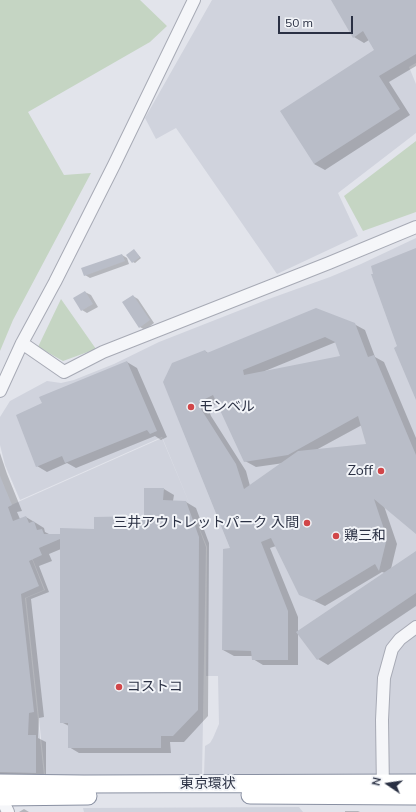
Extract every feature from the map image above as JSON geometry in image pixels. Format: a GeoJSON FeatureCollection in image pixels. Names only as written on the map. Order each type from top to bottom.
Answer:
{"type":"FeatureCollection","features":[{"type":"Feature","properties":{"kind":"highway","name":"東京環状"},"geometry":{"type":"LineString","coordinates":[[0,783],[163,784],[383,789],[415,794]]}},
{"type":"Feature","properties":{"kind":"highway","name":"東京環状"},"geometry":{"type":"LineString","coordinates":[[0,797],[198,795],[383,789]]}},
{"type":"Feature","properties":{"kind":"street"},"geometry":{"type":"LineString","coordinates":[[0,391],[22,343],[55,282],[114,165],[194,0]]}},
{"type":"Feature","properties":{"kind":"street"},"geometry":{"type":"LineString","coordinates":[[22,343],[64,372],[103,352],[335,261],[416,226]]}},
{"type":"Feature","properties":{"kind":"street"},"geometry":{"type":"LineString","coordinates":[[383,789],[382,720],[384,678],[392,649],[400,639],[416,627]]}},
{"type":"Feature","properties":{"kind":"street"},"geometry":{"type":"LineString","coordinates":[[0,797],[8,812]]}},
{"type":"Feature","properties":{"kind":"shaded area"},"geometry":{"type":"Polygon","coordinates":[[[212,0],[416,0],[416,63],[409,67],[416,84],[416,133],[338,193],[358,236],[277,274],[176,128],[156,139],[145,118],[212,0]]]}},
{"type":"Feature","properties":{"kind":"shaded area","name":"三井アウトレットパーク 入間"},"geometry":{"type":"Polygon","coordinates":[[[416,238],[416,776],[204,775],[205,746],[210,743],[219,724],[218,676],[206,676],[207,547],[194,515],[206,547],[202,775],[45,775],[26,598],[45,590],[19,525],[44,590],[25,598],[44,775],[0,775],[0,510],[162,438],[193,512],[162,437],[20,500],[5,465],[0,445],[0,417],[10,401],[47,381],[61,383],[74,380],[114,364],[159,342],[266,300],[330,277],[416,238]]]}},
{"type":"Feature","properties":{"kind":"shaded area"},"geometry":{"type":"Polygon","coordinates":[[[299,807],[303,812],[84,812],[83,808],[299,807]]]}},
{"type":"Feature","properties":{"kind":"green space"},"geometry":{"type":"Polygon","coordinates":[[[0,0],[140,0],[167,26],[150,42],[28,112],[64,175],[91,173],[13,320],[0,351],[0,0]]]}},
{"type":"Feature","properties":{"kind":"green space"},"geometry":{"type":"Polygon","coordinates":[[[416,141],[416,212],[363,231],[344,196],[416,141]]]}},
{"type":"Feature","properties":{"kind":"green space"},"geometry":{"type":"Polygon","coordinates":[[[61,299],[96,349],[63,361],[38,347],[61,299]]]}},
{"type":"Feature","properties":{"kind":"building"},"geometry":{"type":"Polygon","coordinates":[[[331,0],[416,0],[416,54],[379,76],[400,109],[314,164],[280,111],[374,50],[363,31],[353,38],[331,0]]]}},
{"type":"Feature","properties":{"kind":"building"},"geometry":{"type":"Polygon","coordinates":[[[416,248],[416,400],[394,348],[397,346],[371,274],[373,274],[371,266],[416,248]]]}},
{"type":"Feature","properties":{"kind":"building"},"geometry":{"type":"Polygon","coordinates":[[[134,249],[140,257],[132,263],[126,255],[134,249]]]}},
{"type":"Feature","properties":{"kind":"building"},"geometry":{"type":"Polygon","coordinates":[[[122,254],[125,261],[84,276],[81,268],[122,254]]]}},
{"type":"Feature","properties":{"kind":"building"},"geometry":{"type":"Polygon","coordinates":[[[85,291],[93,304],[81,311],[73,298],[85,291]]]}},
{"type":"Feature","properties":{"kind":"building"},"geometry":{"type":"Polygon","coordinates":[[[133,295],[150,320],[139,328],[122,302],[133,295]]]}},
{"type":"Feature","properties":{"kind":"building"},"geometry":{"type":"Polygon","coordinates":[[[316,308],[355,323],[368,357],[374,355],[416,455],[416,534],[374,499],[387,538],[379,571],[375,564],[314,601],[299,595],[271,538],[261,542],[288,611],[288,660],[252,660],[251,651],[222,650],[223,549],[230,548],[163,382],[172,363],[205,350],[207,353],[316,308]],[[325,337],[243,370],[244,375],[340,356],[335,342],[325,337]],[[213,395],[199,402],[201,409],[236,464],[244,489],[298,451],[366,444],[358,416],[288,455],[244,462],[213,395]]]}},
{"type":"Feature","properties":{"kind":"building"},"geometry":{"type":"Polygon","coordinates":[[[127,361],[157,431],[150,434],[147,430],[65,463],[62,456],[36,467],[16,415],[42,403],[39,397],[127,361]]]}},
{"type":"Feature","properties":{"kind":"building","name":"コストコ"},"geometry":{"type":"Polygon","coordinates":[[[0,476],[12,505],[8,507],[13,521],[26,516],[29,523],[34,521],[37,530],[42,529],[44,534],[60,534],[60,528],[94,529],[94,517],[144,516],[144,488],[164,488],[163,500],[186,501],[199,537],[198,710],[173,736],[161,736],[161,748],[68,748],[68,723],[60,723],[60,539],[39,548],[42,555],[29,561],[39,586],[21,594],[34,712],[29,713],[28,735],[36,735],[36,773],[0,772],[0,476]]]}},
{"type":"Feature","properties":{"kind":"building"},"geometry":{"type":"Polygon","coordinates":[[[416,551],[416,593],[317,660],[296,632],[416,551]]]}},
{"type":"Feature","properties":{"kind":"place","name":"モンベル"},"geometry":{"type":"Point","coordinates":[191,407]}},
{"type":"Feature","properties":{"kind":"place","name":"Zoff"},"geometry":{"type":"Point","coordinates":[381,471]}},
{"type":"Feature","properties":{"kind":"place","name":"三井アウトレットパーク 入間"},"geometry":{"type":"Point","coordinates":[307,523]}},
{"type":"Feature","properties":{"kind":"place","name":"鶏三和"},"geometry":{"type":"Point","coordinates":[336,536]}},
{"type":"Feature","properties":{"kind":"place","name":"コストコ"},"geometry":{"type":"Point","coordinates":[119,687]}}]}
